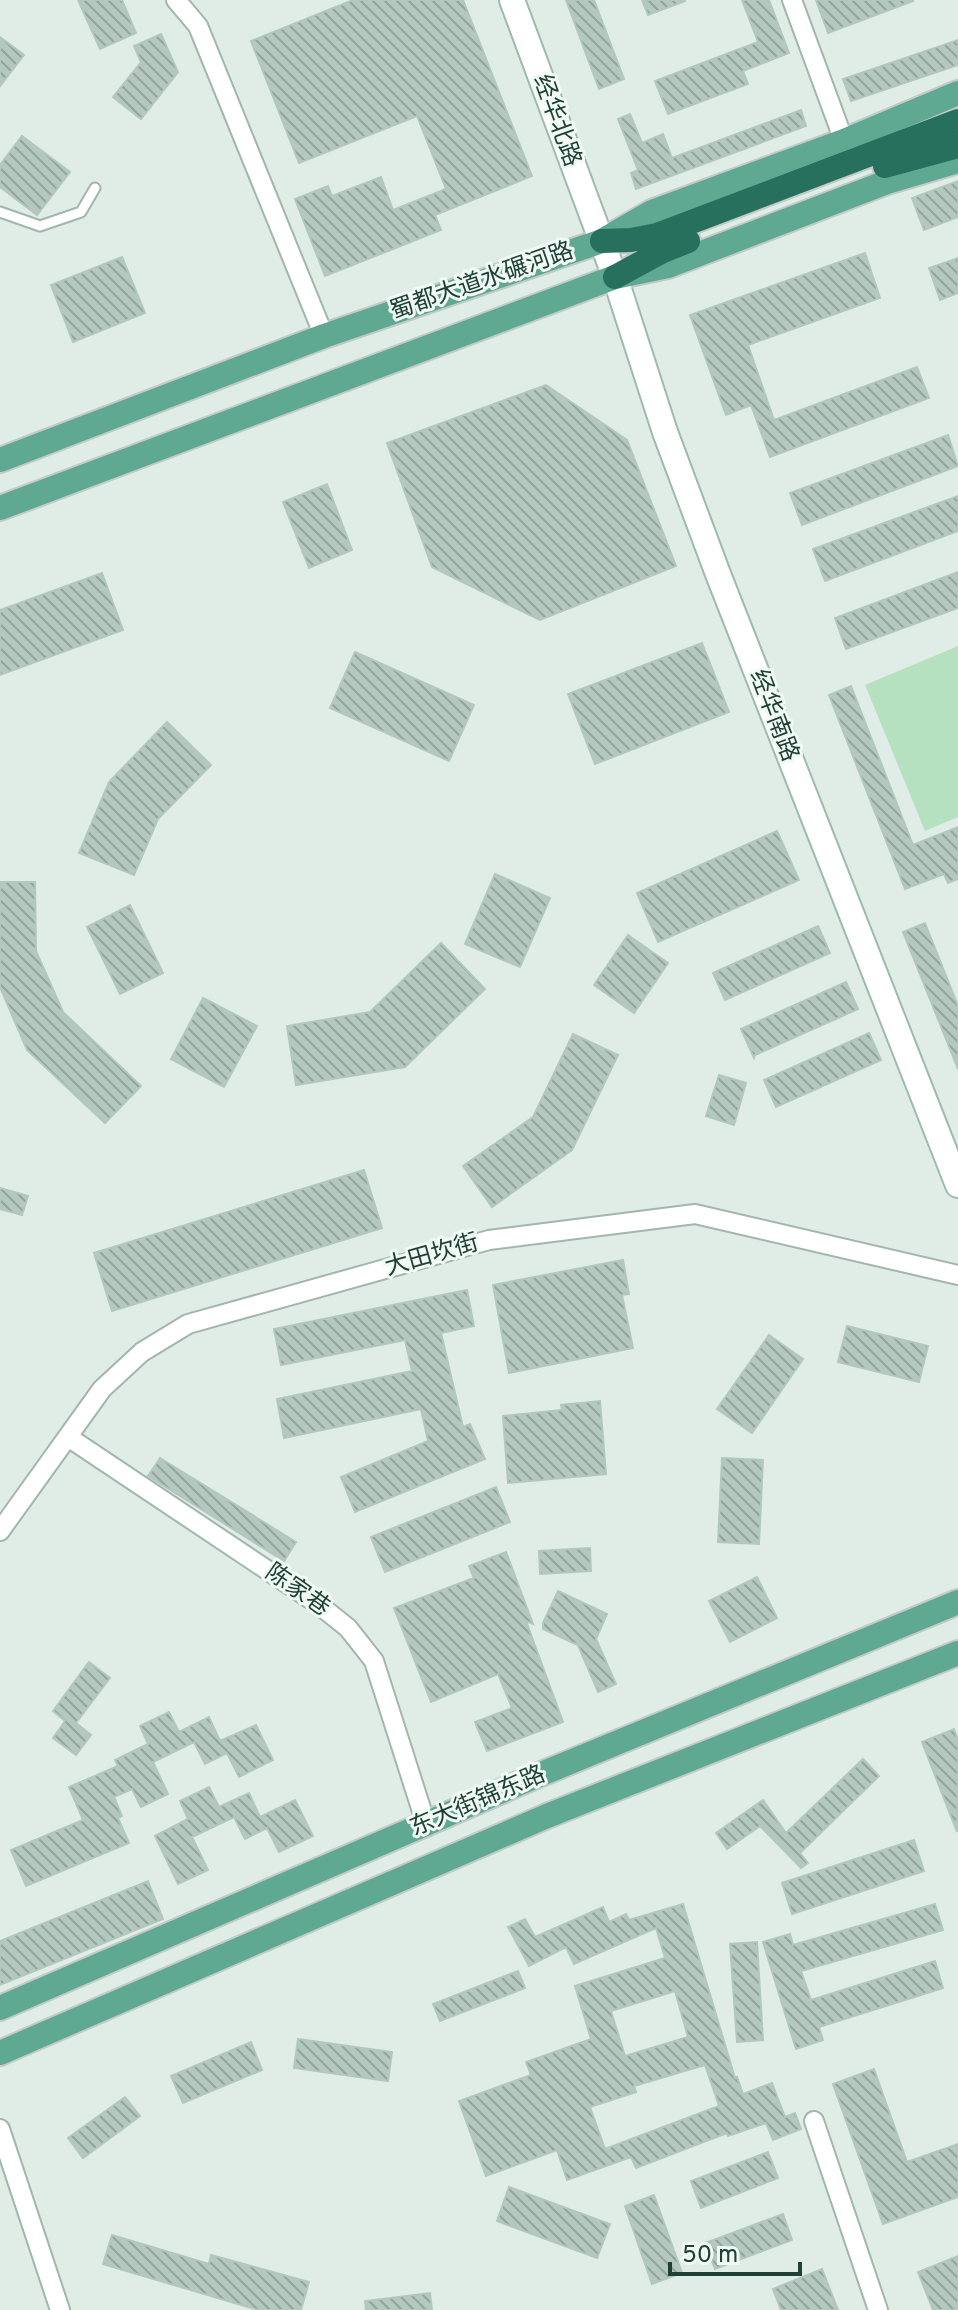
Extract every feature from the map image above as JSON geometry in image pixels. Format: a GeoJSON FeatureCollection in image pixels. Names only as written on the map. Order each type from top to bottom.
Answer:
{"type":"FeatureCollection","features":[{"type":"Feature","properties":{"kind":"highway"},"geometry":{"type":"LineString","coordinates":[[602,241],[657,235],[845,153],[958,111]]}},
{"type":"Feature","properties":{"kind":"highway"},"geometry":{"type":"LineString","coordinates":[[845,153],[958,121]]}},
{"type":"Feature","properties":{"kind":"highway"},"geometry":{"type":"LineString","coordinates":[[615,277],[663,251],[958,138]]}},
{"type":"Feature","properties":{"kind":"highway"},"geometry":{"type":"LineString","coordinates":[[885,166],[958,146]]}},
{"type":"Feature","properties":{"kind":"main road"},"geometry":{"type":"LineString","coordinates":[[845,153],[958,93]]}},
{"type":"Feature","properties":{"kind":"main road","name":"蜀都大道水碾河路"},"geometry":{"type":"LineString","coordinates":[[0,508],[615,277],[668,266],[887,182],[958,161]]}},
{"type":"Feature","properties":{"kind":"main road","name":"蜀都大道水碾河路"},"geometry":{"type":"LineString","coordinates":[[0,460],[324,336],[602,241]]}},
{"type":"Feature","properties":{"kind":"main road","name":"东大街锦东路"},"geometry":{"type":"LineString","coordinates":[[0,2008],[426,1824],[958,1602]]}},
{"type":"Feature","properties":{"kind":"main road","name":"东大街锦东路"},"geometry":{"type":"LineString","coordinates":[[0,2053],[547,1816],[958,1653]]}},
{"type":"Feature","properties":{"kind":"street"},"geometry":{"type":"LineString","coordinates":[[176,0],[198,26],[324,336]]}},
{"type":"Feature","properties":{"kind":"street","name":"经华北路"},"geometry":{"type":"LineString","coordinates":[[512,0],[602,241]]}},
{"type":"Feature","properties":{"kind":"street"},"geometry":{"type":"LineString","coordinates":[[792,0],[845,153]]}},
{"type":"Feature","properties":{"kind":"street","name":"经华南路"},"geometry":{"type":"LineString","coordinates":[[602,241],[665,432],[707,546],[958,1185]]}},
{"type":"Feature","properties":{"kind":"street","name":"大田坎街"},"geometry":{"type":"LineString","coordinates":[[0,1531],[102,1389],[142,1352],[188,1324],[489,1240],[695,1214],[958,1275]]}},
{"type":"Feature","properties":{"kind":"street","name":"陈家巷"},"geometry":{"type":"LineString","coordinates":[[68,1437],[318,1604],[348,1628],[374,1661],[426,1824]]}},
{"type":"Feature","properties":{"kind":"street"},"geometry":{"type":"LineString","coordinates":[[814,2121],[878,2310]]}},
{"type":"Feature","properties":{"kind":"street"},"geometry":{"type":"LineString","coordinates":[[0,2129],[60,2310]]}},
{"type":"Feature","properties":{"kind":"lane"},"geometry":{"type":"LineString","coordinates":[[0,212],[40,226],[81,212],[95,188]]}},
{"type":"Feature","properties":{"kind":"green space"},"geometry":{"type":"Polygon","coordinates":[[[958,646],[958,817],[925,831],[865,685],[958,646]]]}},
{"type":"Feature","properties":{"kind":"building"},"geometry":{"type":"Polygon","coordinates":[[[78,0],[122,0],[136,33],[100,49],[78,0]]]}},
{"type":"Feature","properties":{"kind":"building"},"geometry":{"type":"Polygon","coordinates":[[[353,0],[463,0],[532,176],[435,215],[441,230],[325,276],[295,199],[328,186],[332,196],[381,177],[393,210],[446,189],[417,116],[299,163],[251,41],[353,0]]]}},
{"type":"Feature","properties":{"kind":"building"},"geometry":{"type":"Polygon","coordinates":[[[566,0],[594,0],[624,79],[599,89],[566,0]]]}},
{"type":"Feature","properties":{"kind":"building"},"geometry":{"type":"Polygon","coordinates":[[[642,0],[685,0],[685,1],[648,15],[642,0]]]}},
{"type":"Feature","properties":{"kind":"building"},"geometry":{"type":"Polygon","coordinates":[[[742,0],[769,0],[789,53],[743,71],[748,84],[668,114],[655,81],[758,42],[742,0]]]}},
{"type":"Feature","properties":{"kind":"building"},"geometry":{"type":"Polygon","coordinates":[[[816,0],[913,0],[913,1],[828,33],[816,0]]]}},
{"type":"Feature","properties":{"kind":"building"},"geometry":{"type":"Polygon","coordinates":[[[161,34],[178,72],[141,119],[113,97],[141,62],[134,46],[161,34]]]}},
{"type":"Feature","properties":{"kind":"building"},"geometry":{"type":"Polygon","coordinates":[[[0,37],[24,55],[0,86],[0,37]]]}},
{"type":"Feature","properties":{"kind":"building"},"geometry":{"type":"Polygon","coordinates":[[[958,40],[958,65],[851,101],[843,79],[958,40]]]}},
{"type":"Feature","properties":{"kind":"building"},"geometry":{"type":"Polygon","coordinates":[[[801,110],[806,126],[636,189],[631,173],[638,170],[618,119],[630,114],[642,143],[663,134],[672,158],[801,110]]]}},
{"type":"Feature","properties":{"kind":"building"},"geometry":{"type":"Polygon","coordinates":[[[22,136],[70,172],[37,215],[0,187],[0,165],[22,136]]]}},
{"type":"Feature","properties":{"kind":"building"},"geometry":{"type":"Polygon","coordinates":[[[958,181],[958,217],[924,230],[912,198],[958,181]]]}},
{"type":"Feature","properties":{"kind":"building"},"geometry":{"type":"Polygon","coordinates":[[[865,253],[880,298],[748,345],[774,420],[917,367],[929,398],[770,457],[751,405],[726,415],[690,315],[865,253]]]}},
{"type":"Feature","properties":{"kind":"building"},"geometry":{"type":"Polygon","coordinates":[[[122,257],[145,313],[73,342],[51,285],[122,257]]]}},
{"type":"Feature","properties":{"kind":"building"},"geometry":{"type":"Polygon","coordinates":[[[958,258],[958,293],[940,300],[929,268],[958,258]]]}},
{"type":"Feature","properties":{"kind":"building"},"geometry":{"type":"Polygon","coordinates":[[[546,385],[627,440],[676,566],[540,620],[432,567],[387,443],[546,385]]]}},
{"type":"Feature","properties":{"kind":"building"},"geometry":{"type":"Polygon","coordinates":[[[948,435],[958,466],[802,525],[790,493],[948,435]]]}},
{"type":"Feature","properties":{"kind":"building"},"geometry":{"type":"Polygon","coordinates":[[[327,484],[352,550],[309,568],[283,502],[327,484]]]}},
{"type":"Feature","properties":{"kind":"building"},"geometry":{"type":"Polygon","coordinates":[[[958,496],[958,531],[825,581],[813,549],[958,496]]]}},
{"type":"Feature","properties":{"kind":"building"},"geometry":{"type":"Polygon","coordinates":[[[958,572],[958,608],[846,649],[835,618],[958,572]]]}},
{"type":"Feature","properties":{"kind":"building"},"geometry":{"type":"Polygon","coordinates":[[[102,573],[123,630],[0,675],[0,610],[102,573]]]}},
{"type":"Feature","properties":{"kind":"building"},"geometry":{"type":"Polygon","coordinates":[[[702,643],[729,712],[595,764],[568,694],[702,643]]]}},
{"type":"Feature","properties":{"kind":"building"},"geometry":{"type":"Polygon","coordinates":[[[355,652],[474,705],[449,761],[330,708],[355,652]]]}},
{"type":"Feature","properties":{"kind":"building"},"geometry":{"type":"Polygon","coordinates":[[[851,686],[913,845],[958,827],[958,879],[948,883],[944,874],[905,889],[829,695],[851,686]]]}},
{"type":"Feature","properties":{"kind":"building"},"geometry":{"type":"Polygon","coordinates":[[[167,722],[211,765],[158,819],[134,875],[79,853],[109,782],[167,722]]]}},
{"type":"Feature","properties":{"kind":"building"},"geometry":{"type":"Polygon","coordinates":[[[777,831],[799,880],[658,942],[637,893],[777,831]]]}},
{"type":"Feature","properties":{"kind":"building"},"geometry":{"type":"Polygon","coordinates":[[[495,874],[550,898],[520,967],[465,944],[495,874]]]}},
{"type":"Feature","properties":{"kind":"building"},"geometry":{"type":"Polygon","coordinates":[[[0,882],[35,882],[36,951],[63,1012],[141,1086],[105,1123],[27,1050],[0,987],[0,882]]]}},
{"type":"Feature","properties":{"kind":"building"},"geometry":{"type":"Polygon","coordinates":[[[130,905],[163,973],[120,994],[87,927],[130,905]]]}},
{"type":"Feature","properties":{"kind":"building"},"geometry":{"type":"Polygon","coordinates":[[[925,923],[958,1006],[958,1069],[903,932],[925,923]]]}},
{"type":"Feature","properties":{"kind":"building"},"geometry":{"type":"Polygon","coordinates":[[[818,926],[830,953],[725,1000],[713,973],[818,926]]]}},
{"type":"Feature","properties":{"kind":"building"},"geometry":{"type":"Polygon","coordinates":[[[628,935],[668,963],[634,1013],[594,985],[628,935]]]}},
{"type":"Feature","properties":{"kind":"building"},"geometry":{"type":"Polygon","coordinates":[[[441,943],[485,989],[405,1067],[296,1085],[287,1026],[370,1012],[441,943]]]}},
{"type":"Feature","properties":{"kind":"building"},"geometry":{"type":"Polygon","coordinates":[[[846,982],[858,1009],[754,1058],[741,1029],[846,982]]]}},
{"type":"Feature","properties":{"kind":"building"},"geometry":{"type":"Polygon","coordinates":[[[203,998],[257,1026],[224,1087],[171,1059],[203,998]]]}},
{"type":"Feature","properties":{"kind":"building"},"geometry":{"type":"Polygon","coordinates":[[[869,1033],[881,1060],[776,1107],[764,1080],[869,1033]]]}},
{"type":"Feature","properties":{"kind":"building"},"geometry":{"type":"Polygon","coordinates":[[[573,1034],[618,1055],[572,1150],[492,1207],[463,1166],[533,1117],[573,1034]]]}},
{"type":"Feature","properties":{"kind":"building"},"geometry":{"type":"Polygon","coordinates":[[[719,1075],[746,1083],[734,1125],[706,1116],[719,1075]]]}},
{"type":"Feature","properties":{"kind":"building"},"geometry":{"type":"Polygon","coordinates":[[[364,1170],[382,1228],[112,1311],[94,1253],[364,1170]]]}},
{"type":"Feature","properties":{"kind":"building"},"geometry":{"type":"Polygon","coordinates":[[[0,1188],[28,1196],[22,1215],[0,1209],[0,1188]]]}},
{"type":"Feature","properties":{"kind":"building"},"geometry":{"type":"Polygon","coordinates":[[[623,1260],[629,1294],[622,1295],[633,1348],[509,1373],[493,1285],[623,1260]]]}},
{"type":"Feature","properties":{"kind":"building"},"geometry":{"type":"Polygon","coordinates":[[[467,1290],[474,1326],[441,1333],[463,1427],[470,1424],[485,1459],[355,1512],[341,1477],[428,1441],[421,1409],[284,1438],[277,1399],[412,1371],[405,1340],[281,1365],[274,1329],[467,1290]]]}},
{"type":"Feature","properties":{"kind":"building"},"geometry":{"type":"Polygon","coordinates":[[[847,1326],[928,1346],[919,1382],[838,1362],[847,1326]]]}},
{"type":"Feature","properties":{"kind":"building"},"geometry":{"type":"Polygon","coordinates":[[[769,1335],[803,1359],[752,1433],[717,1409],[769,1335]]]}},
{"type":"Feature","properties":{"kind":"building"},"geometry":{"type":"Polygon","coordinates":[[[600,1401],[606,1474],[508,1483],[503,1416],[562,1410],[561,1405],[600,1401]]]}},
{"type":"Feature","properties":{"kind":"building"},"geometry":{"type":"Polygon","coordinates":[[[160,1458],[296,1542],[284,1561],[148,1476],[160,1458]]]}},
{"type":"Feature","properties":{"kind":"building"},"geometry":{"type":"Polygon","coordinates":[[[722,1458],[763,1460],[759,1544],[718,1542],[722,1458]]]}},
{"type":"Feature","properties":{"kind":"building"},"geometry":{"type":"Polygon","coordinates":[[[496,1487],[510,1522],[385,1572],[371,1537],[496,1487]]]}},
{"type":"Feature","properties":{"kind":"building"},"geometry":{"type":"Polygon","coordinates":[[[590,1548],[591,1571],[540,1574],[539,1551],[590,1548]]]}},
{"type":"Feature","properties":{"kind":"building"},"geometry":{"type":"Polygon","coordinates":[[[506,1552],[533,1624],[526,1621],[563,1722],[487,1751],[475,1722],[512,1708],[498,1674],[431,1702],[394,1608],[474,1578],[469,1566],[506,1552]]]}},
{"type":"Feature","properties":{"kind":"building"},"geometry":{"type":"Polygon","coordinates":[[[757,1577],[777,1618],[730,1642],[709,1601],[757,1577]]]}},
{"type":"Feature","properties":{"kind":"building"},"geometry":{"type":"Polygon","coordinates":[[[558,1591],[607,1614],[596,1639],[616,1684],[598,1692],[578,1645],[543,1629],[558,1591]]]}},
{"type":"Feature","properties":{"kind":"building"},"geometry":{"type":"Polygon","coordinates":[[[89,1662],[110,1678],[76,1723],[91,1735],[76,1755],[53,1738],[65,1721],[53,1711],[89,1662]]]}},
{"type":"Feature","properties":{"kind":"building"},"geometry":{"type":"Polygon","coordinates":[[[169,1712],[179,1732],[209,1717],[220,1741],[256,1725],[273,1760],[239,1777],[227,1753],[205,1764],[194,1742],[153,1762],[168,1794],[141,1807],[132,1789],[114,1797],[122,1816],[118,1818],[129,1843],[26,1886],[11,1850],[83,1820],[69,1787],[118,1766],[115,1760],[148,1744],[140,1726],[169,1712]]]}},
{"type":"Feature","properties":{"kind":"building"},"geometry":{"type":"Polygon","coordinates":[[[954,1729],[958,1740],[957,1832],[922,1742],[954,1729]]]}},
{"type":"Feature","properties":{"kind":"building"},"geometry":{"type":"Polygon","coordinates":[[[863,1759],[879,1776],[800,1853],[808,1863],[801,1868],[760,1826],[727,1849],[716,1833],[763,1800],[786,1833],[863,1759]]]}},
{"type":"Feature","properties":{"kind":"building"},"geometry":{"type":"Polygon","coordinates":[[[209,1787],[219,1807],[249,1793],[260,1817],[295,1800],[313,1836],[279,1852],[267,1828],[245,1839],[234,1817],[192,1837],[208,1870],[178,1884],[155,1836],[188,1819],[180,1801],[209,1787]]]}},
{"type":"Feature","properties":{"kind":"building"},"geometry":{"type":"Polygon","coordinates":[[[914,1840],[924,1871],[792,1914],[782,1883],[914,1840]]]}},
{"type":"Feature","properties":{"kind":"building"},"geometry":{"type":"Polygon","coordinates":[[[148,1881],[163,1919],[0,1985],[0,1941],[148,1881]]]}},
{"type":"Feature","properties":{"kind":"building"},"geometry":{"type":"Polygon","coordinates":[[[683,1904],[735,2078],[743,2094],[772,2083],[785,2117],[795,2113],[801,2129],[773,2140],[766,2123],[728,2136],[727,2133],[636,2168],[631,2157],[567,2180],[557,2150],[486,2176],[459,2101],[531,2075],[526,2062],[591,2039],[575,1986],[665,1958],[656,1928],[574,1964],[566,1947],[529,1966],[508,1927],[525,1919],[535,1937],[603,1907],[609,1922],[626,1914],[629,1920],[683,1904]],[[675,1991],[611,2011],[625,2056],[688,2037],[675,1991]],[[705,2065],[634,2086],[636,2092],[590,2107],[605,2149],[719,2106],[705,2065]]]}},
{"type":"Feature","properties":{"kind":"building"},"geometry":{"type":"Polygon","coordinates":[[[935,1904],[943,1930],[801,1971],[811,2000],[935,1961],[943,1988],[819,2027],[823,2040],[796,2049],[763,1942],[790,1934],[793,1945],[935,1904]]]}},
{"type":"Feature","properties":{"kind":"building"},"geometry":{"type":"Polygon","coordinates":[[[757,1942],[763,2040],[737,2042],[730,1944],[757,1942]]]}},
{"type":"Feature","properties":{"kind":"building"},"geometry":{"type":"Polygon","coordinates":[[[518,1971],[525,1988],[440,2021],[433,2004],[518,1971]]]}},
{"type":"Feature","properties":{"kind":"building"},"geometry":{"type":"Polygon","coordinates":[[[298,2039],[392,2052],[388,2081],[294,2068],[298,2039]]]}},
{"type":"Feature","properties":{"kind":"building"},"geometry":{"type":"Polygon","coordinates":[[[251,2042],[262,2070],[183,2103],[171,2076],[251,2042]]]}},
{"type":"Feature","properties":{"kind":"building"},"geometry":{"type":"Polygon","coordinates":[[[874,2069],[907,2162],[958,2144],[958,2197],[883,2224],[833,2084],[874,2069]]]}},
{"type":"Feature","properties":{"kind":"building"},"geometry":{"type":"Polygon","coordinates":[[[125,2097],[140,2116],[83,2158],[68,2138],[125,2097]]]}},
{"type":"Feature","properties":{"kind":"building"},"geometry":{"type":"Polygon","coordinates":[[[768,2152],[778,2178],[701,2208],[691,2181],[768,2152]]]}},
{"type":"Feature","properties":{"kind":"building"},"geometry":{"type":"Polygon","coordinates":[[[509,2187],[610,2224],[597,2258],[497,2221],[509,2187]]]}},
{"type":"Feature","properties":{"kind":"building"},"geometry":{"type":"Polygon","coordinates":[[[654,2195],[682,2273],[652,2284],[625,2206],[654,2195]]]}},
{"type":"Feature","properties":{"kind":"building"},"geometry":{"type":"Polygon","coordinates":[[[783,2214],[792,2240],[715,2269],[705,2243],[783,2214]]]}},
{"type":"Feature","properties":{"kind":"building"},"geometry":{"type":"Polygon","coordinates":[[[112,2235],[209,2264],[211,2255],[309,2282],[301,2310],[258,2310],[103,2264],[112,2235]]]}},
{"type":"Feature","properties":{"kind":"building"},"geometry":{"type":"Polygon","coordinates":[[[958,2256],[958,2310],[933,2310],[918,2272],[958,2256]]]}},
{"type":"Feature","properties":{"kind":"building"},"geometry":{"type":"Polygon","coordinates":[[[822,2269],[838,2310],[781,2310],[773,2289],[822,2269]]]}},
{"type":"Feature","properties":{"kind":"building"},"geometry":{"type":"Polygon","coordinates":[[[430,2293],[432,2310],[366,2310],[365,2301],[430,2293]]]}}]}
